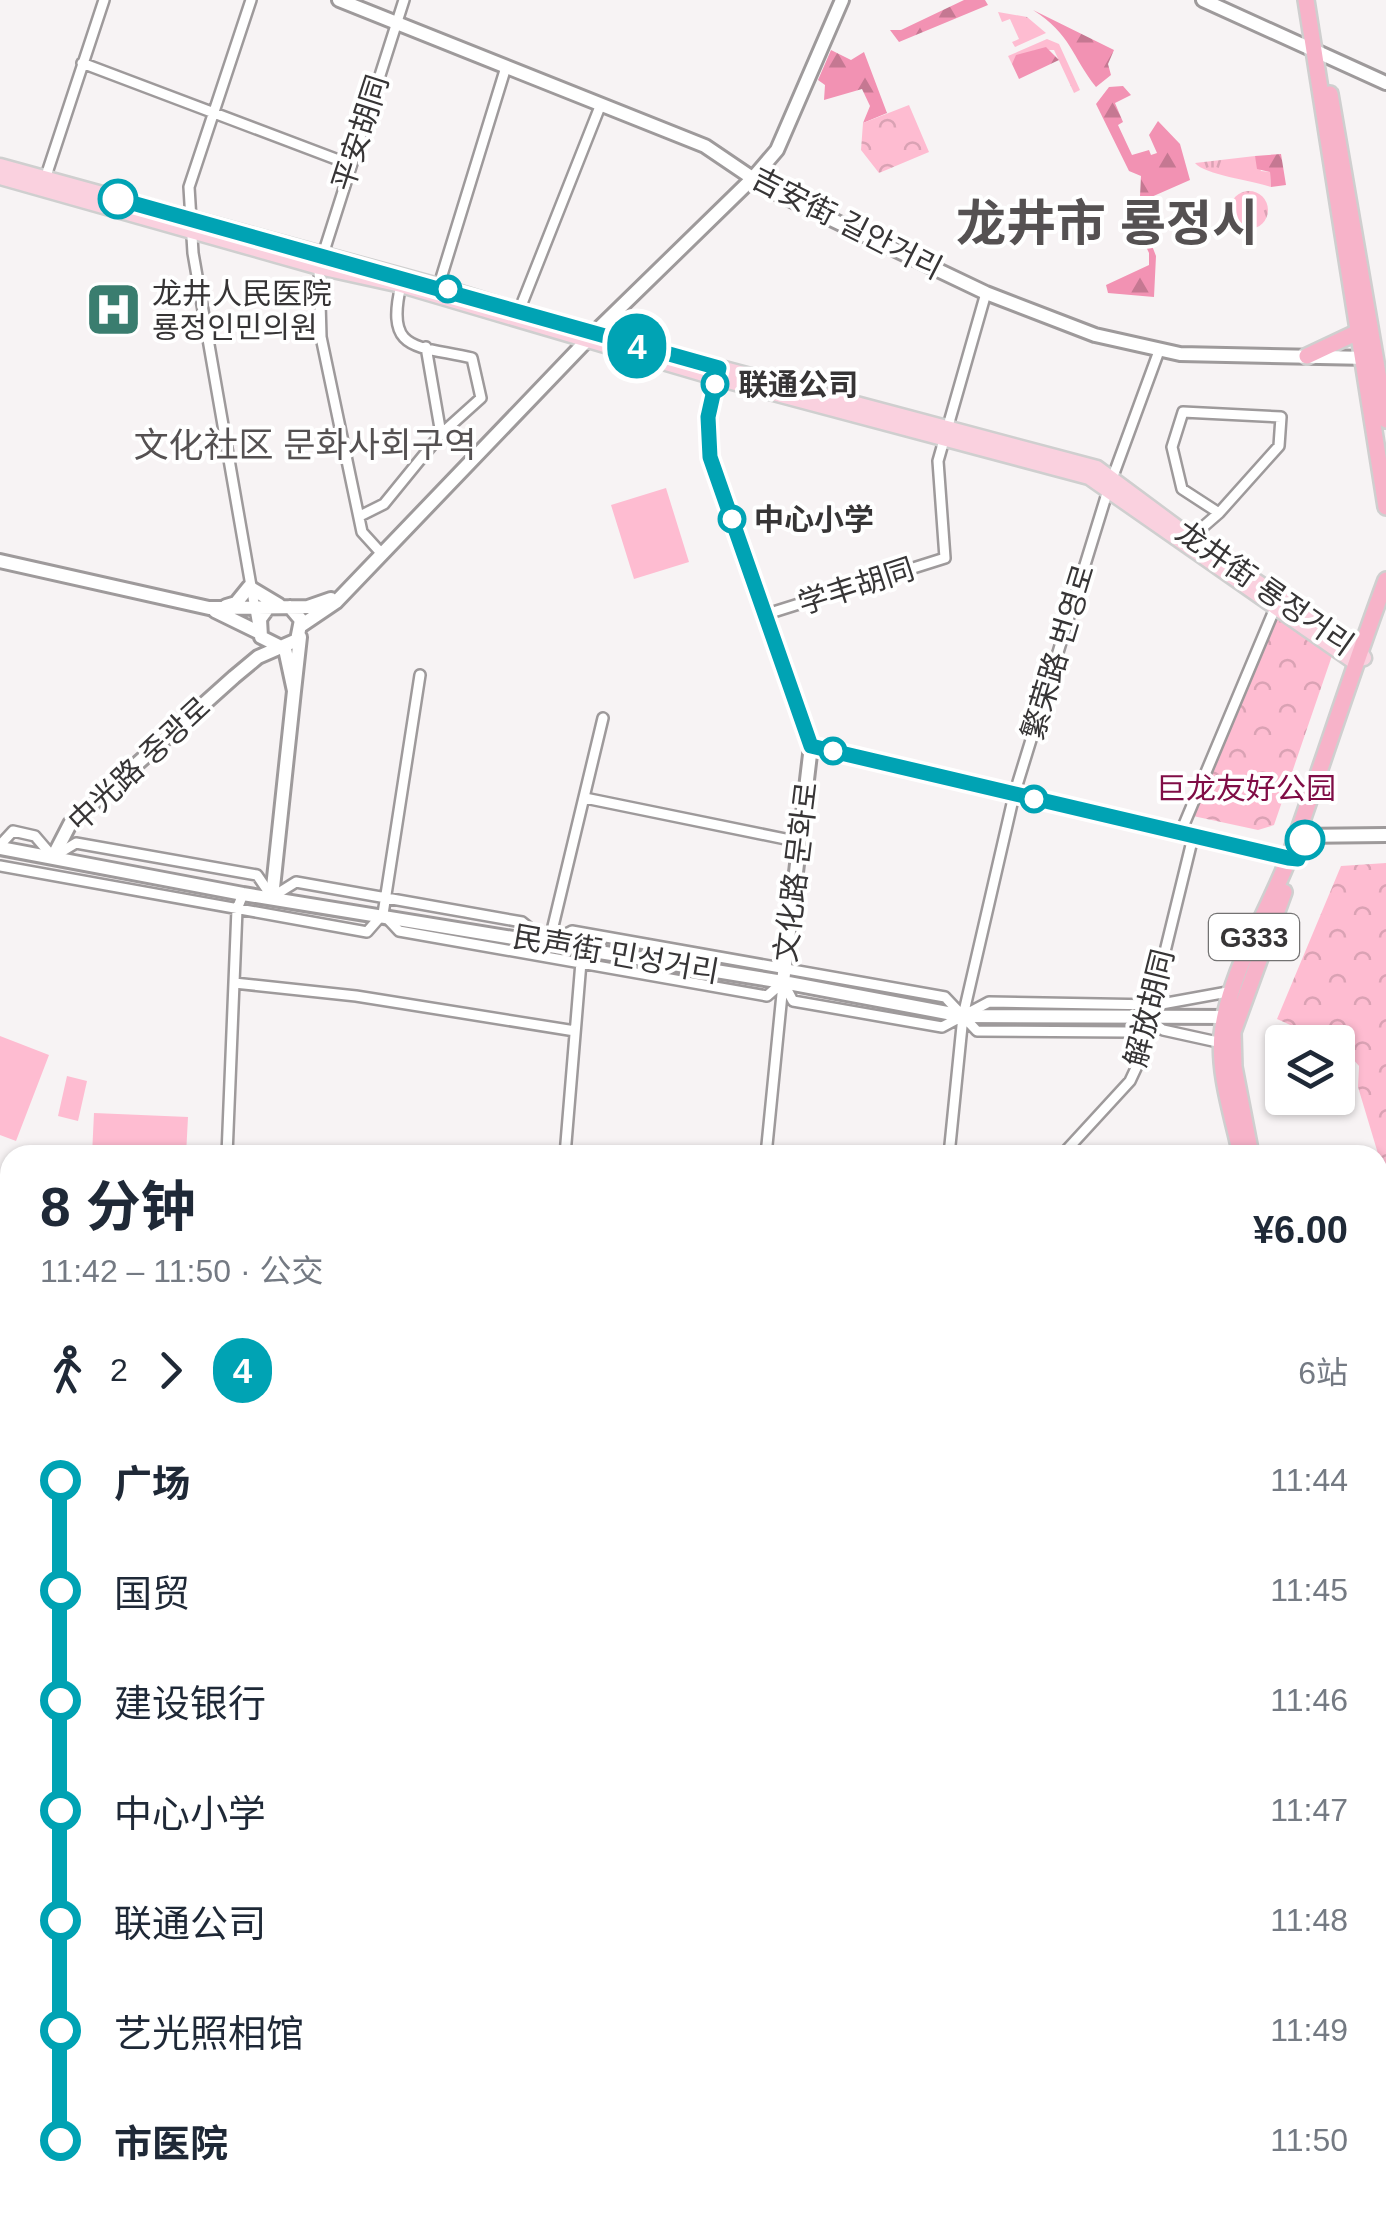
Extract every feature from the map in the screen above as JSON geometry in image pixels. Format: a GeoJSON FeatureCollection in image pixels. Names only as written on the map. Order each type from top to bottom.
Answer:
{"type":"FeatureCollection","features":[{"type":"Feature","properties":{"kind":"highway"},"geometry":{"type":"LineString","coordinates":[[1306,0],[1370,358],[1386,507]]}},
{"type":"Feature","properties":{"kind":"highway"},"geometry":{"type":"LineString","coordinates":[[1315,0],[1318,52],[1360,331],[1386,420]]}},
{"type":"Feature","properties":{"kind":"highway"},"geometry":{"type":"LineString","coordinates":[[1306,356],[1360,331]]}},
{"type":"Feature","properties":{"kind":"highway","name":"G333"},"geometry":{"type":"LineString","coordinates":[[1238,1145],[1222,1043],[1301,836],[1386,580]]}},
{"type":"Feature","properties":{"kind":"highway","name":"G333"},"geometry":{"type":"LineString","coordinates":[[1359,656],[1386,606]]}},
{"type":"Feature","properties":{"kind":"highway","name":"G333"},"geometry":{"type":"LineString","coordinates":[[1249,1145],[1232,1048],[1233,991],[1293,858]]}},
{"type":"Feature","properties":{"kind":"main road","name":"龙井街 룡정거리"},"geometry":{"type":"LineString","coordinates":[[0,166],[43,184]]}},
{"type":"Feature","properties":{"kind":"main road","name":"龙井街 룡정거리"},"geometry":{"type":"LineString","coordinates":[[0,177],[43,184],[437,291],[1111,482],[1274,608],[1359,656]]}},
{"type":"Feature","properties":{"kind":"main road","name":"龙井街 룡정거리"},"geometry":{"type":"LineString","coordinates":[[320,261],[401,286],[437,291]]}},
{"type":"Feature","properties":{"kind":"main road","name":"龙井街 룡정거리"},"geometry":{"type":"LineString","coordinates":[[1186,541],[1359,656]]}},
{"type":"Feature","properties":{"kind":"street"},"geometry":{"type":"LineString","coordinates":[[43,184],[104,0]]}},
{"type":"Feature","properties":{"kind":"street"},"geometry":{"type":"LineString","coordinates":[[251,0],[189,186],[190,225],[248,587],[261,635]]}},
{"type":"Feature","properties":{"kind":"street","name":"吉安街 길안거리"},"geometry":{"type":"LineString","coordinates":[[339,0],[705,146],[770,190],[986,294],[1094,335],[1159,351],[1370,358]]}},
{"type":"Feature","properties":{"kind":"street","name":"平安胡同"},"geometry":{"type":"LineString","coordinates":[[382,554],[362,532],[321,337],[320,261],[404,0]]}},
{"type":"Feature","properties":{"kind":"street"},"geometry":{"type":"LineString","coordinates":[[279,648],[289,646],[343,594],[590,337],[754,178],[776,150],[842,0]]}},
{"type":"Feature","properties":{"kind":"street"},"geometry":{"type":"LineString","coordinates":[[1203,0],[1386,83]]}},
{"type":"Feature","properties":{"kind":"street"},"geometry":{"type":"LineString","coordinates":[[82,63],[349,164]]}},
{"type":"Feature","properties":{"kind":"street"},"geometry":{"type":"LineString","coordinates":[[437,291],[506,66]]}},
{"type":"Feature","properties":{"kind":"street"},"geometry":{"type":"LineString","coordinates":[[518,314],[600,104]]}},
{"type":"Feature","properties":{"kind":"street"},"geometry":{"type":"LineString","coordinates":[[360,516],[384,504],[441,434],[481,398],[472,358],[404,340],[396,330],[394,318],[401,286]]}},
{"type":"Feature","properties":{"kind":"street"},"geometry":{"type":"LineString","coordinates":[[948,433],[986,294]]}},
{"type":"Feature","properties":{"kind":"street"},"geometry":{"type":"LineString","coordinates":[[426,347],[441,434]]}},
{"type":"Feature","properties":{"kind":"street","name":"繁荣路 번영로"},"geometry":{"type":"LineString","coordinates":[[950,1145],[963,1016],[1014,794],[1111,482],[1159,351]]}},
{"type":"Feature","properties":{"kind":"street","name":"文化路 문화로"},"geometry":{"type":"LineString","coordinates":[[718,373],[707,443],[811,746],[767,1145]]}},
{"type":"Feature","properties":{"kind":"street"},"geometry":{"type":"LineString","coordinates":[[1186,541],[1219,513],[1279,446],[1282,417],[1184,412],[1172,447],[1182,489],[1219,513]]}},
{"type":"Feature","properties":{"kind":"street","name":"学丰胡同"},"geometry":{"type":"LineString","coordinates":[[766,614],[945,558],[938,460],[948,433]]}},
{"type":"Feature","properties":{"kind":"street"},"geometry":{"type":"LineString","coordinates":[[0,560],[208,608],[316,605],[343,594]]}},
{"type":"Feature","properties":{"kind":"street"},"geometry":{"type":"LineString","coordinates":[[248,587],[279,606],[301,631],[272,897]]}},
{"type":"Feature","properties":{"kind":"street"},"geometry":{"type":"LineString","coordinates":[[208,608],[236,603],[248,587]]}},
{"type":"Feature","properties":{"kind":"street"},"geometry":{"type":"LineString","coordinates":[[261,635],[260,619],[279,606]]}},
{"type":"Feature","properties":{"kind":"street"},"geometry":{"type":"LineString","coordinates":[[208,608],[285,648],[294,691]]}},
{"type":"Feature","properties":{"kind":"street","name":"解放胡同"},"geometry":{"type":"LineString","coordinates":[[1071,1145],[1130,1081],[1187,835],[1274,608]]}},
{"type":"Feature","properties":{"kind":"street","name":"中光路 중광로"},"geometry":{"type":"LineString","coordinates":[[234,677],[261,635]]}},
{"type":"Feature","properties":{"kind":"street","name":"中光路 중광로"},"geometry":{"type":"LineString","coordinates":[[53,858],[70,824],[234,677],[279,648]]}},
{"type":"Feature","properties":{"kind":"street"},"geometry":{"type":"LineString","coordinates":[[0,866],[173,888],[237,909],[368,932],[383,914],[420,675]]}},
{"type":"Feature","properties":{"kind":"street"},"geometry":{"type":"LineString","coordinates":[[549,943],[603,718]]}},
{"type":"Feature","properties":{"kind":"street"},"geometry":{"type":"LineString","coordinates":[[811,746],[1293,858]]}},
{"type":"Feature","properties":{"kind":"street"},"geometry":{"type":"LineString","coordinates":[[585,798],[800,842]]}},
{"type":"Feature","properties":{"kind":"street"},"geometry":{"type":"LineString","coordinates":[[1301,836],[1386,835]]}},
{"type":"Feature","properties":{"kind":"street"},"geometry":{"type":"LineString","coordinates":[[53,858],[76,843],[257,875],[272,897]]}},
{"type":"Feature","properties":{"kind":"street","name":"民声街 민성거리"},"geometry":{"type":"LineString","coordinates":[[0,846],[173,888],[272,897],[383,914],[549,943],[581,956],[784,975],[963,1016],[1148,1011],[1230,1018]]}},
{"type":"Feature","properties":{"kind":"street"},"geometry":{"type":"LineString","coordinates":[[272,897],[296,882],[522,922],[549,943]]}},
{"type":"Feature","properties":{"kind":"street"},"geometry":{"type":"LineString","coordinates":[[226,1145],[237,909],[243,894]]}},
{"type":"Feature","properties":{"kind":"street"},"geometry":{"type":"LineString","coordinates":[[383,914],[399,931],[581,956],[566,1145]]}},
{"type":"Feature","properties":{"kind":"street"},"geometry":{"type":"LineString","coordinates":[[549,943],[572,930],[784,975]]}},
{"type":"Feature","properties":{"kind":"street"},"geometry":{"type":"LineString","coordinates":[[234,982],[356,996],[576,1031]]}},
{"type":"Feature","properties":{"kind":"street"},"geometry":{"type":"LineString","coordinates":[[1222,1043],[1163,1030],[1148,1011],[1233,991]]}},
{"type":"Feature","properties":{"kind":"green space"},"geometry":{"type":"Polygon","coordinates":[[[964,0],[985,0],[988,5],[899,42],[890,30],[901,30],[964,0]]]}},
{"type":"Feature","properties":{"kind":"green space"},"geometry":{"type":"Polygon","coordinates":[[[1033,10],[1114,50],[1108,64],[1111,75],[1096,87],[1056,28],[1033,10]]]}},
{"type":"Feature","properties":{"kind":"green space"},"geometry":{"type":"Polygon","coordinates":[[[998,12],[1027,17],[1046,33],[1015,47],[1012,42],[1019,39],[1010,19],[1002,22],[998,12]]]}},
{"type":"Feature","properties":{"kind":"green space"},"geometry":{"type":"Polygon","coordinates":[[[1047,39],[1059,44],[1080,90],[1074,93],[1054,50],[1035,50],[1012,64],[1008,56],[1047,39]]]}},
{"type":"Feature","properties":{"kind":"green space"},"geometry":{"type":"Polygon","coordinates":[[[1046,47],[1059,60],[1019,79],[1012,64],[1016,55],[1046,47]]]}},
{"type":"Feature","properties":{"kind":"green space"},"geometry":{"type":"Polygon","coordinates":[[[831,50],[851,60],[864,52],[887,113],[863,123],[870,106],[862,89],[824,100],[825,85],[818,80],[831,50]]]}},
{"type":"Feature","properties":{"kind":"green space"},"geometry":{"type":"Polygon","coordinates":[[[1123,86],[1131,95],[1115,103],[1123,122],[1118,125],[1132,155],[1149,150],[1151,155],[1157,153],[1149,135],[1158,121],[1180,144],[1190,180],[1149,198],[1140,196],[1141,176],[1129,171],[1096,104],[1109,87],[1123,86]]]}},
{"type":"Feature","properties":{"kind":"green space"},"geometry":{"type":"Polygon","coordinates":[[[909,105],[929,152],[879,173],[861,150],[863,123],[909,105]]]}},
{"type":"Feature","properties":{"kind":"green space"},"geometry":{"type":"Polygon","coordinates":[[[1281,154],[1286,185],[1271,187],[1270,172],[1257,169],[1255,156],[1281,154]]]}},
{"type":"Feature","properties":{"kind":"green space"},"geometry":{"type":"Polygon","coordinates":[[[1255,156],[1261,171],[1270,172],[1271,187],[1218,174],[1195,163],[1255,156]]]}},
{"type":"Feature","properties":{"kind":"green space"},"geometry":{"type":"Polygon","coordinates":[[[1249,191],[1262,197],[1268,210],[1262,223],[1249,229],[1236,223],[1230,210],[1236,197],[1249,191]]]}},
{"type":"Feature","properties":{"kind":"green space"},"geometry":{"type":"Polygon","coordinates":[[[1142,220],[1156,256],[1154,297],[1108,293],[1106,285],[1149,265],[1149,253],[1134,221],[1142,220]]]}},
{"type":"Feature","properties":{"kind":"green space"},"geometry":{"type":"Polygon","coordinates":[[[666,488],[689,562],[634,579],[611,505],[666,488]]]}},
{"type":"Feature","properties":{"kind":"green space","name":"巨龙友好公园"},"geometry":{"type":"Polygon","coordinates":[[[1277,615],[1335,647],[1274,825],[1258,830],[1193,816],[1277,615]]]}},
{"type":"Feature","properties":{"kind":"green space"},"geometry":{"type":"Polygon","coordinates":[[[1386,863],[1386,1145],[1375,1145],[1358,1087],[1355,1025],[1290,1025],[1277,1019],[1341,866],[1386,863]]]}},
{"type":"Feature","properties":{"kind":"green space"},"geometry":{"type":"Polygon","coordinates":[[[0,1036],[49,1055],[16,1141],[0,1135],[0,1036]]]}},
{"type":"Feature","properties":{"kind":"green space"},"geometry":{"type":"Polygon","coordinates":[[[67,1076],[87,1081],[78,1121],[58,1116],[67,1076]]]}},
{"type":"Feature","properties":{"kind":"green space"},"geometry":{"type":"Polygon","coordinates":[[[94,1113],[188,1117],[187,1145],[92,1145],[94,1113]]]}},
{"type":"Feature","properties":{"kind":"bus line","name":"4"},"geometry":{"type":"LineString","coordinates":[[118,199],[719,368],[706,432],[710,457],[811,746],[1288,858],[1298,859],[1305,840]]}},
{"type":"Feature","properties":{"kind":"place","name":"龙井人民医院 룡정인민의원"},"geometry":{"type":"Point","coordinates":[113,310]}},
{"type":"Feature","properties":{"kind":"place","name":"联通公司"},"geometry":{"type":"Point","coordinates":[715,384]}},
{"type":"Feature","properties":{"kind":"place","name":"中心小学"},"geometry":{"type":"Point","coordinates":[732,519]}},
{"type":"Feature","properties":{"kind":"district","name":"龙井市 룡정시"},"geometry":{"type":"Point","coordinates":[1107,224]}},
{"type":"Feature","properties":{"kind":"district","name":"文化社区 문화사회구역"},"geometry":{"type":"Point","coordinates":[305,444]}}]}
